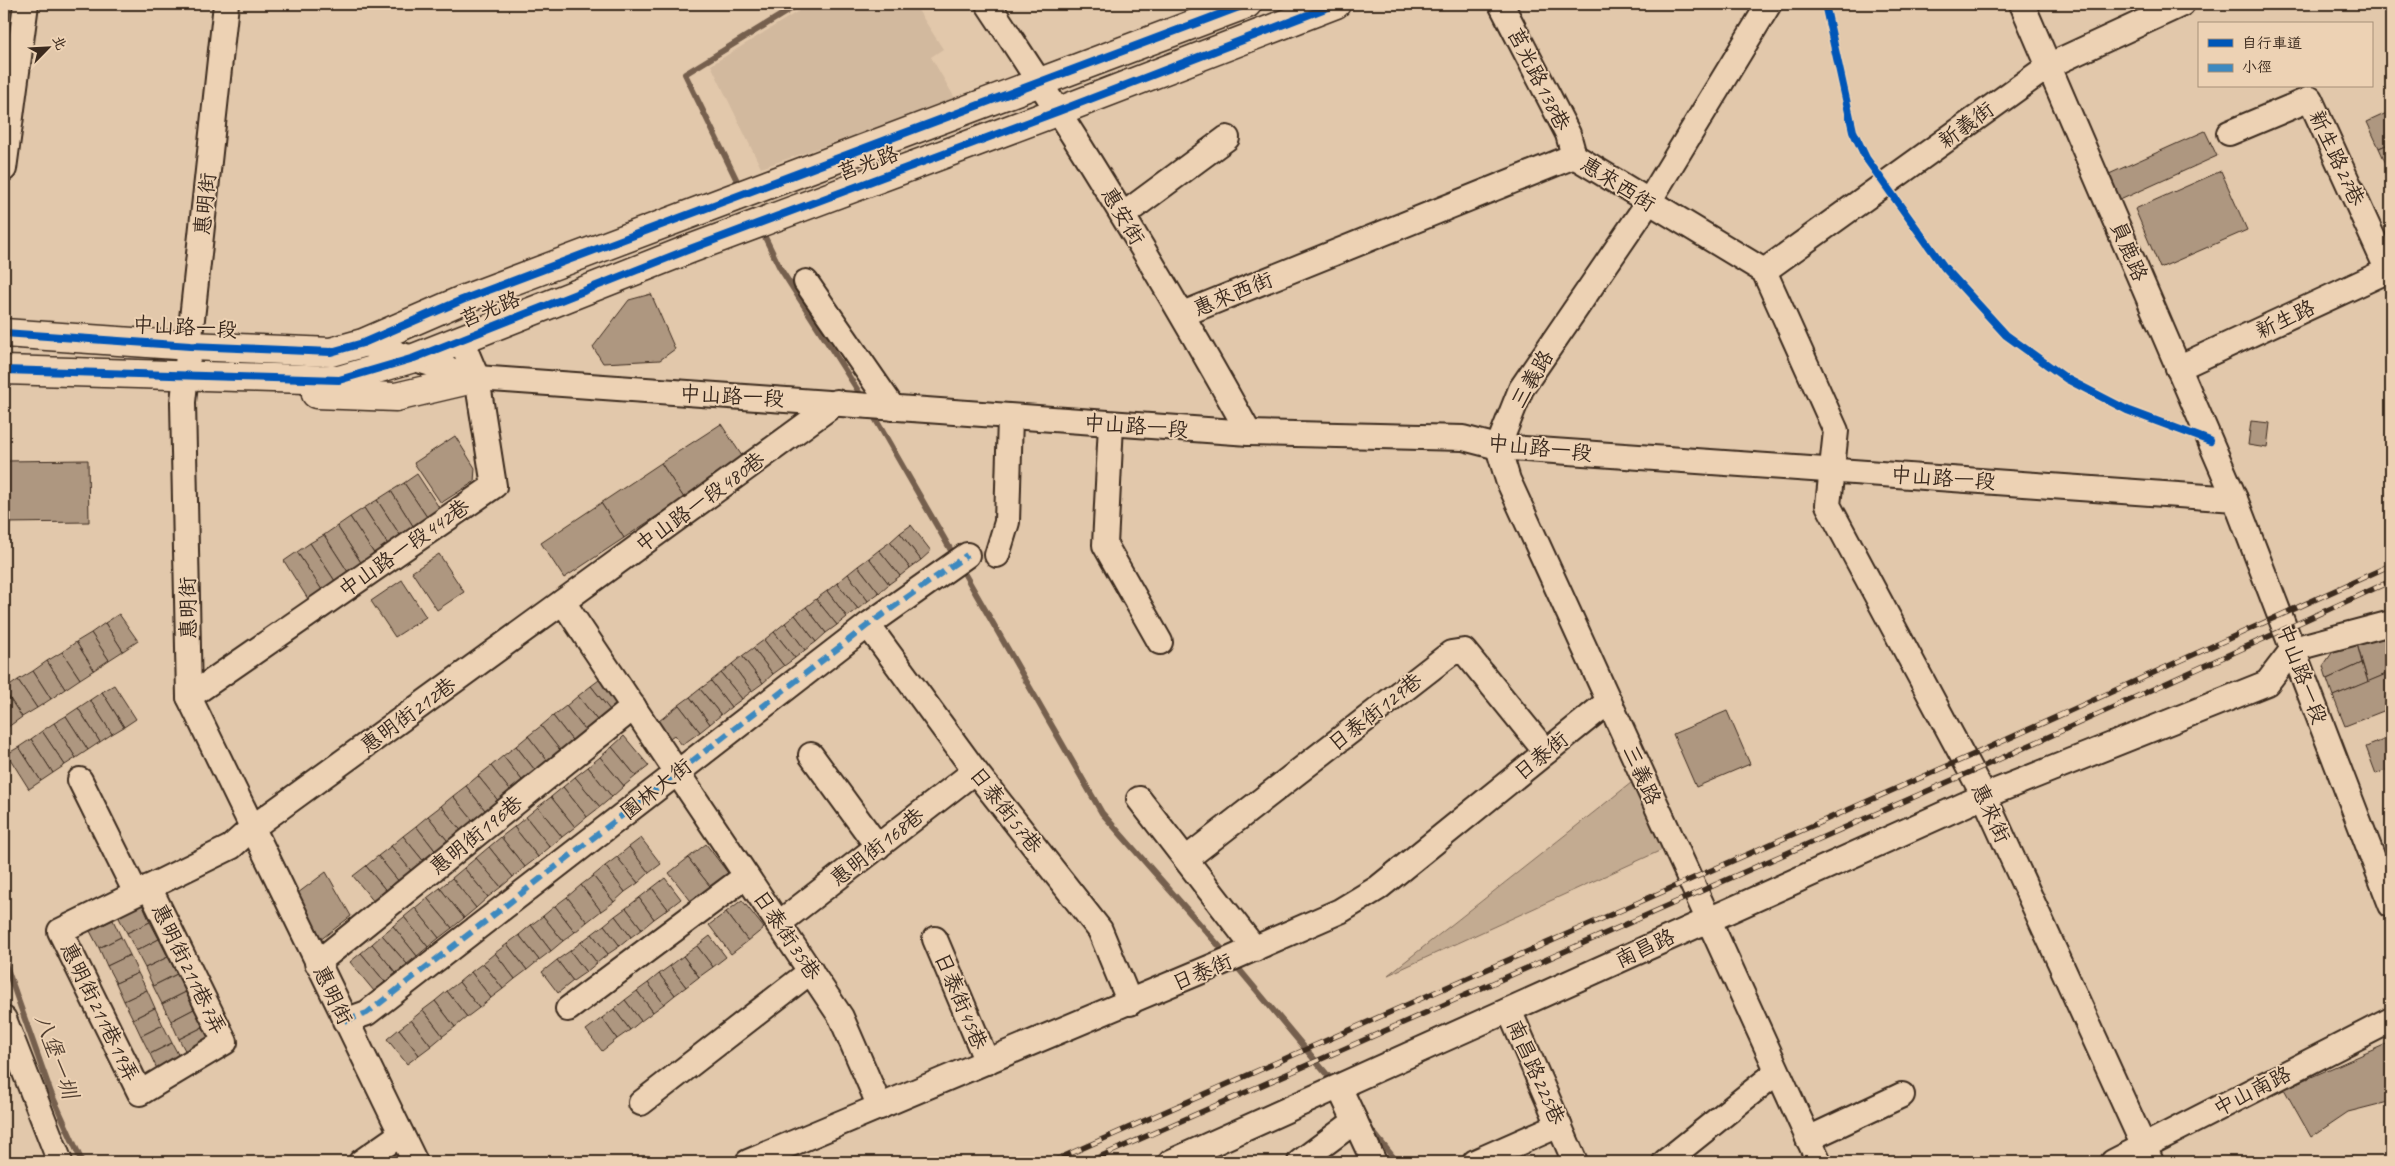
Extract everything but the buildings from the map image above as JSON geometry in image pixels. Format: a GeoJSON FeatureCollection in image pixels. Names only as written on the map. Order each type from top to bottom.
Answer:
{"type":"FeatureCollection","features":[{"type":"Feature","properties":{"kind":"main road","name":"莒光路"},"geometry":{"type":"LineString","coordinates":[[363,343],[462,300],[1246,4]]}},
{"type":"Feature","properties":{"kind":"main road","name":"莒光路"},"geometry":{"type":"LineString","coordinates":[[414,358],[690,249],[1336,4]]}},
{"type":"Feature","properties":{"kind":"main road","name":"中山路一段"},"geometry":{"type":"LineString","coordinates":[[4,332],[190,346],[331,352],[363,343]]}},
{"type":"Feature","properties":{"kind":"main road"},"geometry":{"type":"LineString","coordinates":[[4,370],[339,380],[414,358]]}},
{"type":"Feature","properties":{"kind":"main road"},"geometry":{"type":"LineString","coordinates":[[268,378],[306,394],[396,397],[477,378]]}},
{"type":"Feature","properties":{"kind":"street"},"geometry":{"type":"LineString","coordinates":[[4,170],[26,4]]}},
{"type":"Feature","properties":{"kind":"street","name":"惠明街"},"geometry":{"type":"LineString","coordinates":[[226,4],[184,402],[189,696],[415,1162]]}},
{"type":"Feature","properties":{"kind":"street","name":"惠安街"},"geometry":{"type":"LineString","coordinates":[[988,4],[1040,82],[1123,215],[1183,314],[1250,433]]}},
{"type":"Feature","properties":{"kind":"street","name":"莒光路138巷"},"geometry":{"type":"LineString","coordinates":[[1501,4],[1568,134],[1574,156]]}},
{"type":"Feature","properties":{"kind":"street","name":"三義路"},"geometry":{"type":"LineString","coordinates":[[1708,919],[1508,480],[1498,447],[1521,389],[1648,203],[1768,4]]}},
{"type":"Feature","properties":{"kind":"street","name":"員鹿路"},"geometry":{"type":"LineString","coordinates":[[2022,4],[2050,65],[2235,499]]}},
{"type":"Feature","properties":{"kind":"street","name":"新義街"},"geometry":{"type":"LineString","coordinates":[[1764,271],[2050,65],[2182,4]]}},
{"type":"Feature","properties":{"kind":"street","name":"新生路27巷"},"geometry":{"type":"LineString","coordinates":[[2229,133],[2310,99],[2390,270]]}},
{"type":"Feature","properties":{"kind":"street"},"geometry":{"type":"LineString","coordinates":[[1123,215],[1228,138]]}},
{"type":"Feature","properties":{"kind":"street","name":"惠來西街"},"geometry":{"type":"LineString","coordinates":[[1183,314],[1574,156],[1648,203],[1764,271]]}},
{"type":"Feature","properties":{"kind":"street","name":"新生路"},"geometry":{"type":"LineString","coordinates":[[2178,368],[2390,270]]}},
{"type":"Feature","properties":{"kind":"street"},"geometry":{"type":"LineString","coordinates":[[1764,271],[1836,431],[1833,470]]}},
{"type":"Feature","properties":{"kind":"street"},"geometry":{"type":"LineString","coordinates":[[806,282],[893,408]]}},
{"type":"Feature","properties":{"kind":"street","name":"中山路一段442巷"},"geometry":{"type":"LineString","coordinates":[[189,696],[494,486],[477,378],[461,340]]}},
{"type":"Feature","properties":{"kind":"street","name":"中山路一段"},"geometry":{"type":"LineString","coordinates":[[363,343],[477,378],[616,389],[837,402],[1010,417],[1250,433],[1463,438],[1498,447],[2235,499],[2391,905]]}},
{"type":"Feature","properties":{"kind":"street","name":"中山路一段480巷"},"geometry":{"type":"LineString","coordinates":[[563,602],[837,402]]}},
{"type":"Feature","properties":{"kind":"street"},"geometry":{"type":"LineString","coordinates":[[997,555],[1007,522],[1010,417]]}},
{"type":"Feature","properties":{"kind":"street"},"geometry":{"type":"LineString","coordinates":[[1111,424],[1105,545],[1160,642]]}},
{"type":"Feature","properties":{"kind":"street","name":"惠來街"},"geometry":{"type":"LineString","coordinates":[[1833,470],[1828,505],[1984,796],[2147,1154]]}},
{"type":"Feature","properties":{"kind":"street","name":"園林大街"},"geometry":{"type":"LineString","coordinates":[[346,1021],[368,1013],[868,625],[967,555]]}},
{"type":"Feature","properties":{"kind":"street","name":"日泰街35巷"},"geometry":{"type":"LineString","coordinates":[[563,602],[841,1017],[880,1107]]}},
{"type":"Feature","properties":{"kind":"street","name":"惠明街212巷"},"geometry":{"type":"LineString","coordinates":[[60,931],[231,847],[252,828],[563,602]]}},
{"type":"Feature","properties":{"kind":"street"},"geometry":{"type":"LineString","coordinates":[[2293,649],[2391,623]]}},
{"type":"Feature","properties":{"kind":"street","name":"日泰街57巷"},"geometry":{"type":"LineString","coordinates":[[868,625],[976,771],[1100,930],[1130,1003]]}},
{"type":"Feature","properties":{"kind":"street","name":"南昌路"},"geometry":{"type":"LineString","coordinates":[[1171,1162],[1984,796],[2267,683],[2293,649]]}},
{"type":"Feature","properties":{"kind":"street","name":"日泰街129巷"},"geometry":{"type":"LineString","coordinates":[[1186,859],[1450,653],[1464,651],[1546,752]]}},
{"type":"Feature","properties":{"kind":"street","name":"日泰街"},"geometry":{"type":"LineString","coordinates":[[748,1162],[1130,1003],[1340,911],[1378,888],[1609,701]]}},
{"type":"Feature","properties":{"kind":"street","name":"惠明街196巷"},"geometry":{"type":"LineString","coordinates":[[317,963],[634,707]]}},
{"type":"Feature","properties":{"kind":"street"},"geometry":{"type":"LineString","coordinates":[[811,755],[878,847]]}},
{"type":"Feature","properties":{"kind":"street","name":"惠明街168巷"},"geometry":{"type":"LineString","coordinates":[[778,924],[976,771]]}},
{"type":"Feature","properties":{"kind":"street"},"geometry":{"type":"LineString","coordinates":[[80,780],[143,890]]}},
{"type":"Feature","properties":{"kind":"street"},"geometry":{"type":"LineString","coordinates":[[1139,799],[1255,948]]}},
{"type":"Feature","properties":{"kind":"street"},"geometry":{"type":"LineString","coordinates":[[568,1009],[746,876]]}},
{"type":"Feature","properties":{"kind":"street","name":"惠明街211巷7弄"},"geometry":{"type":"LineString","coordinates":[[140,1094],[225,1042],[143,890]]}},
{"type":"Feature","properties":{"kind":"street"},"geometry":{"type":"LineString","coordinates":[[1708,919],[1815,1156],[1902,1095]]}},
{"type":"Feature","properties":{"kind":"street","name":"惠明街211巷19弄"},"geometry":{"type":"LineString","coordinates":[[60,931],[140,1094]]}},
{"type":"Feature","properties":{"kind":"street","name":"日泰街45巷"},"geometry":{"type":"LineString","coordinates":[[935,939],[988,1062]]}},
{"type":"Feature","properties":{"kind":"street"},"geometry":{"type":"LineString","coordinates":[[641,1103],[811,971]]}},
{"type":"Feature","properties":{"kind":"street","name":"南昌路225巷"},"geometry":{"type":"LineString","coordinates":[[1508,1010],[1575,1162]]}},
{"type":"Feature","properties":{"kind":"street"},"geometry":{"type":"LineString","coordinates":[[4,1019],[60,1162]]}},
{"type":"Feature","properties":{"kind":"street","name":"中山南路"},"geometry":{"type":"LineString","coordinates":[[2113,1162],[2147,1154],[2391,1020]]}},
{"type":"Feature","properties":{"kind":"street"},"geometry":{"type":"LineString","coordinates":[[1665,1162],[1777,1072]]}},
{"type":"Feature","properties":{"kind":"street"},"geometry":{"type":"LineString","coordinates":[[1339,1087],[1374,1162]]}},
{"type":"Feature","properties":{"kind":"street"},"geometry":{"type":"LineString","coordinates":[[1300,1162],[1355,1121]]}},
{"type":"Feature","properties":{"kind":"street"},"geometry":{"type":"LineString","coordinates":[[1475,1162],[1559,1126]]}},
{"type":"Feature","properties":{"kind":"street"},"geometry":{"type":"LineString","coordinates":[[361,1162],[401,1134]]}},
{"type":"Feature","properties":{"kind":"shaded area"},"geometry":{"type":"Polygon","coordinates":[[[810,4],[893,4],[896,6],[900,4],[914,4],[943,49],[931,57],[956,100],[761,168],[711,65],[810,4]]]}},
{"type":"Feature","properties":{"kind":"shaded area"},"geometry":{"type":"Polygon","coordinates":[[[1636,779],[1666,848],[1388,975],[1636,779]]]}},
{"type":"Feature","properties":{"kind":"waterway"},"geometry":{"type":"LineString","coordinates":[[741,189],[685,74],[799,4]]}},
{"type":"Feature","properties":{"kind":"waterway"},"geometry":{"type":"LineString","coordinates":[[761,229],[780,268],[864,400]]}},
{"type":"Feature","properties":{"kind":"waterway"},"geometry":{"type":"LineString","coordinates":[[872,413],[1102,813],[1227,955]]}},
{"type":"Feature","properties":{"kind":"waterway","name":"八堡一圳"},"geometry":{"type":"LineString","coordinates":[[4,960],[51,1093],[82,1162]]}},
{"type":"Feature","properties":{"kind":"waterway"},"geometry":{"type":"LineString","coordinates":[[1233,962],[1334,1083]]}},
{"type":"Feature","properties":{"kind":"waterway"},"geometry":{"type":"LineString","coordinates":[[1368,1126],[1397,1162]]}},
{"type":"Feature","properties":{"kind":"railway"},"geometry":{"type":"LineString","coordinates":[[1051,1162],[1979,752],[2391,565]]}},
{"type":"Feature","properties":{"kind":"railway"},"geometry":{"type":"LineString","coordinates":[[1088,1162],[1984,766],[2391,581]]}},
{"type":"Feature","properties":{"kind":"marked path"},"geometry":{"type":"LineString","coordinates":[[345,1021],[367,1013],[868,625],[967,555]]}},
{"type":"Feature","properties":{"kind":"cycle path"},"geometry":{"type":"LineString","coordinates":[[4,333],[190,346],[331,352],[363,343],[462,300],[1247,4]]}},
{"type":"Feature","properties":{"kind":"cycle path"},"geometry":{"type":"LineString","coordinates":[[4,370],[339,380],[414,358],[690,249],[1059,111],[1336,4]]}},
{"type":"Feature","properties":{"kind":"cycle path"},"geometry":{"type":"LineString","coordinates":[[1825,4],[1853,131],[1866,158],[1944,267],[2006,335],[2067,379],[2127,410],[2210,441]]}}]}
